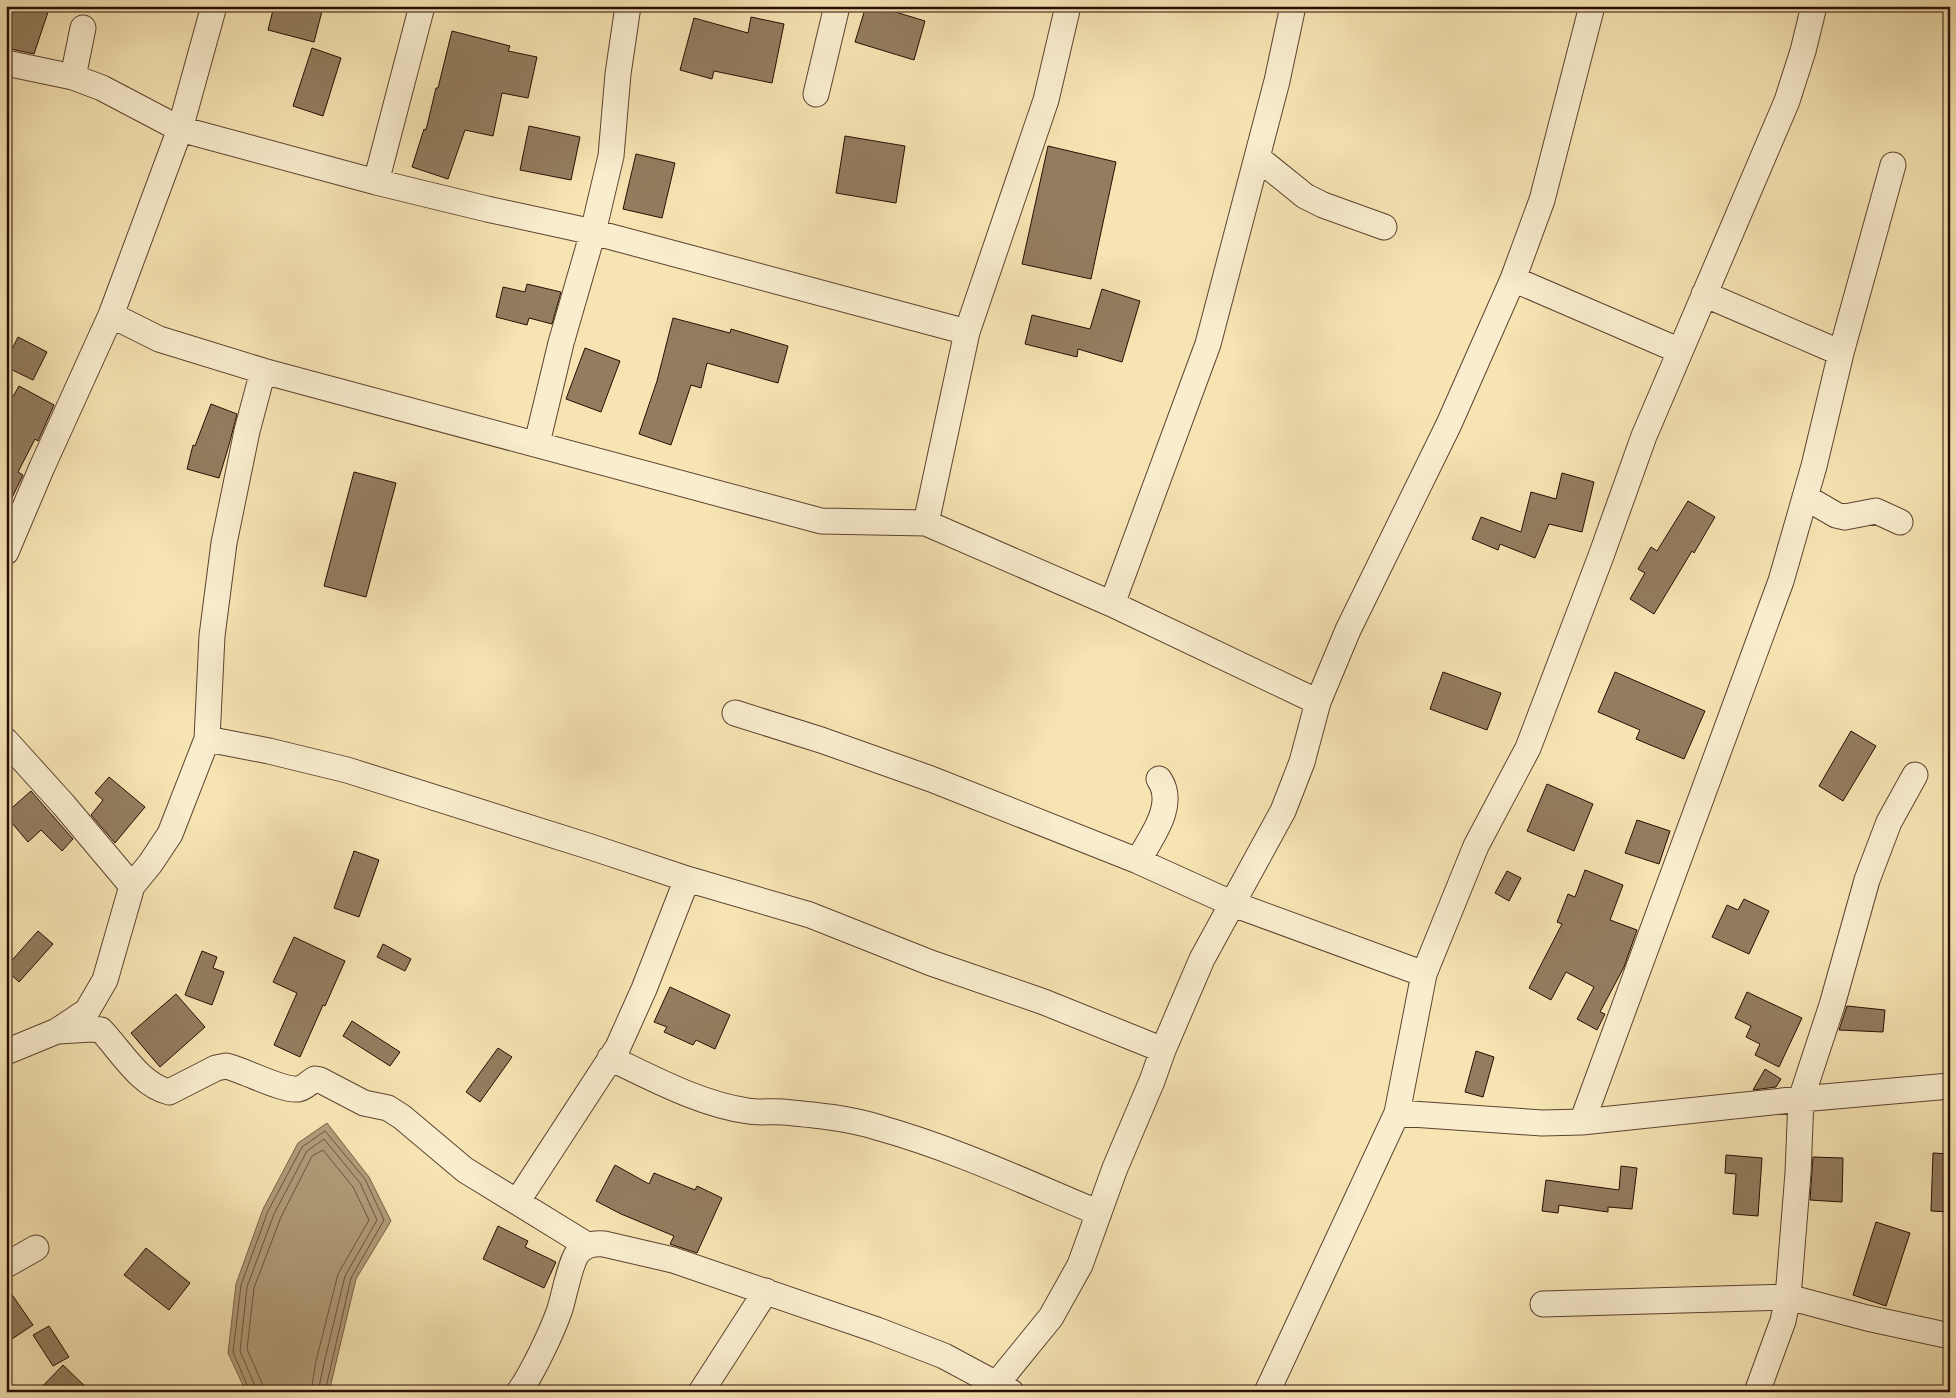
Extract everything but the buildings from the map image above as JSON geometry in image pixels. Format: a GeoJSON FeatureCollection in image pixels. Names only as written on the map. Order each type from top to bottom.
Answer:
{"type":"FeatureCollection","features":[{"type":"Feature","properties":{"kind":"street"},"geometry":{"type":"LineString","coordinates":[[6,552],[42,467],[111,315],[180,129],[214,6]]}},
{"type":"Feature","properties":{"kind":"street"},"geometry":{"type":"LineString","coordinates":[[376,182],[422,6]]}},
{"type":"Feature","properties":{"kind":"street"},"geometry":{"type":"LineString","coordinates":[[536,443],[611,156],[618,74],[628,6]]}},
{"type":"Feature","properties":{"kind":"street"},"geometry":{"type":"LineString","coordinates":[[816,94],[837,6]]}},
{"type":"Feature","properties":{"kind":"street"},"geometry":{"type":"LineString","coordinates":[[926,522],[968,332],[1046,100],[1068,6]]}},
{"type":"Feature","properties":{"kind":"street"},"geometry":{"type":"LineString","coordinates":[[1112,604],[1208,344],[1258,158],[1293,6]]}},
{"type":"Feature","properties":{"kind":"street"},"geometry":{"type":"LineString","coordinates":[[57,1031],[101,1030],[140,1075],[159,1090],[169,1092],[216,1068],[226,1066],[295,1089],[303,1088],[315,1079],[320,1080],[364,1103],[388,1108],[402,1117],[466,1170],[587,1245],[604,1244],[673,1260],[766,1291],[944,1356],[999,1389],[1051,1317],[1080,1265],[1115,1168],[1202,959],[1283,811],[1302,762],[1318,702],[1348,630],[1444,433],[1513,279],[1542,200],[1592,6]]}},
{"type":"Feature","properties":{"kind":"street"},"geometry":{"type":"LineString","coordinates":[[1267,1392],[1397,1113],[1424,974],[1476,846],[1528,748],[1601,556],[1644,436],[1787,101],[1803,51],[1814,6]]}},
{"type":"Feature","properties":{"kind":"street"},"geometry":{"type":"LineString","coordinates":[[73,76],[83,28]]}},
{"type":"Feature","properties":{"kind":"street"},"geometry":{"type":"LineString","coordinates":[[6,63],[73,76],[102,88],[180,129],[376,182],[592,232],[968,332]]}},
{"type":"Feature","properties":{"kind":"street"},"geometry":{"type":"LineString","coordinates":[[1258,158],[1305,196],[1323,205],[1384,227]]}},
{"type":"Feature","properties":{"kind":"street"},"geometry":{"type":"LineString","coordinates":[[1582,1122],[1778,590],[1805,497],[1841,353],[1893,165]]}},
{"type":"Feature","properties":{"kind":"street"},"geometry":{"type":"LineString","coordinates":[[1513,279],[1680,351]]}},
{"type":"Feature","properties":{"kind":"street"},"geometry":{"type":"LineString","coordinates":[[1704,294],[1841,353]]}},
{"type":"Feature","properties":{"kind":"street"},"geometry":{"type":"LineString","coordinates":[[111,315],[159,339],[263,371],[821,521],[926,522],[1112,604],[1318,702]]}},
{"type":"Feature","properties":{"kind":"street"},"geometry":{"type":"LineString","coordinates":[[6,1052],[57,1031],[87,1011],[105,980],[132,886],[150,864],[170,834],[207,739],[212,636],[224,543],[247,431],[263,371]]}},
{"type":"Feature","properties":{"kind":"street"},"geometry":{"type":"LineString","coordinates":[[1805,497],[1836,515],[1845,517],[1876,511],[1900,522]]}},
{"type":"Feature","properties":{"kind":"street"},"geometry":{"type":"LineString","coordinates":[[735,713],[820,740],[931,779],[1138,860],[1233,904],[1424,974]]}},
{"type":"Feature","properties":{"kind":"street"},"geometry":{"type":"LineString","coordinates":[[207,739],[269,751],[347,770],[687,879],[810,915],[931,963],[1044,1002],[1163,1050]]}},
{"type":"Feature","properties":{"kind":"street"},"geometry":{"type":"LineString","coordinates":[[6,741],[52,791],[132,886]]}},
{"type":"Feature","properties":{"kind":"street"},"geometry":{"type":"LineString","coordinates":[[1757,1392],[1783,1321],[1788,1297],[1798,1173],[1801,1099],[1832,1005],[1867,880],[1889,822],[1915,775]]}},
{"type":"Feature","properties":{"kind":"street"},"geometry":{"type":"LineString","coordinates":[[1138,860],[1164,811],[1166,801],[1164,787],[1159,779]]}},
{"type":"Feature","properties":{"kind":"street"},"geometry":{"type":"LineString","coordinates":[[517,1202],[618,1047],[644,988],[687,879]]}},
{"type":"Feature","properties":{"kind":"street"},"geometry":{"type":"LineString","coordinates":[[610,1058],[675,1089],[715,1103],[749,1111],[781,1112],[843,1119],[880,1128],[964,1156],[1099,1213]]}},
{"type":"Feature","properties":{"kind":"street"},"geometry":{"type":"LineString","coordinates":[[1397,1113],[1542,1122],[1582,1122],[1801,1099],[1950,1086]]}},
{"type":"Feature","properties":{"kind":"street"},"geometry":{"type":"LineString","coordinates":[[519,1392],[548,1337],[559,1310],[576,1255],[587,1245]]}},
{"type":"Feature","properties":{"kind":"street"},"geometry":{"type":"LineString","coordinates":[[6,1265],[36,1248]]}},
{"type":"Feature","properties":{"kind":"street"},"geometry":{"type":"LineString","coordinates":[[701,1392],[766,1291]]}},
{"type":"Feature","properties":{"kind":"street"},"geometry":{"type":"LineString","coordinates":[[1543,1304],[1788,1297],[1867,1318],[1950,1336]]}},
{"type":"Feature","properties":{"kind":"water"},"geometry":{"type":"Polygon","coordinates":[[[327,1123],[369,1177],[391,1221],[356,1279],[329,1392],[246,1392],[228,1353],[236,1284],[263,1209],[298,1143],[327,1123]]]}}]}
